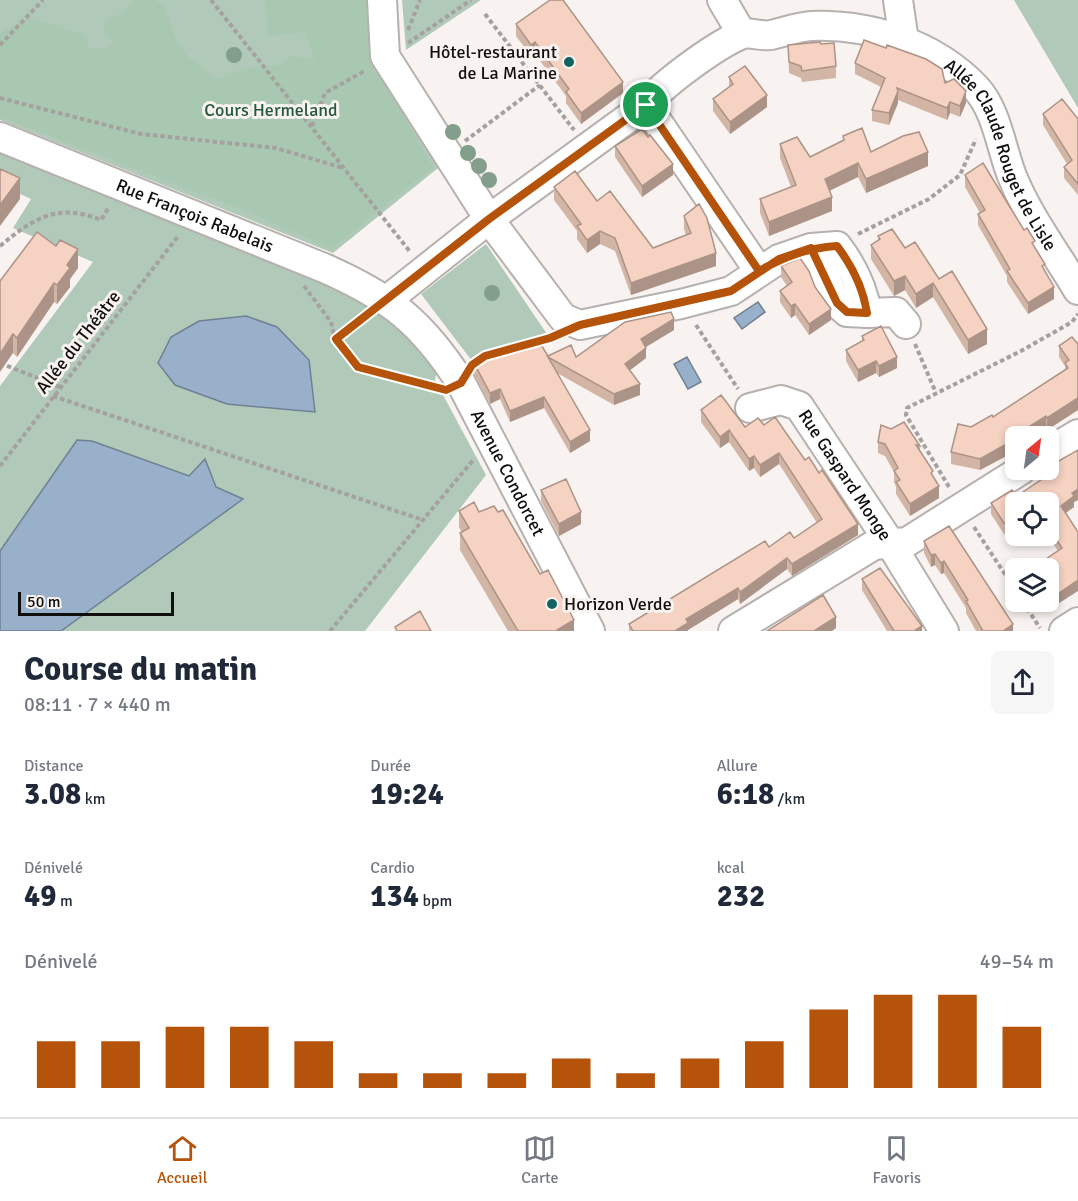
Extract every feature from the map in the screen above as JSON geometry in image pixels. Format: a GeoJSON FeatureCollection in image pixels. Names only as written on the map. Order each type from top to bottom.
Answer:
{"type":"FeatureCollection","features":[{"type":"Feature","properties":{"kind":"street"},"geometry":{"type":"LineString","coordinates":[[382,0],[394,51],[489,219],[563,318],[580,325],[731,291],[779,259],[824,247],[837,303],[847,312],[896,312],[906,324]]}},
{"type":"Feature","properties":{"kind":"street"},"geometry":{"type":"LineString","coordinates":[[387,300],[489,219],[646,105],[654,94],[705,57],[742,34],[722,0]]}},
{"type":"Feature","properties":{"kind":"street"},"geometry":{"type":"LineString","coordinates":[[898,0],[904,41]]}},
{"type":"Feature","properties":{"kind":"street","name":"Allée Claude Rouget de Lisle"},"geometry":{"type":"LineString","coordinates":[[742,34],[768,36],[810,26],[845,28],[904,41],[941,58],[978,90],[996,125],[1013,177],[1078,290]]}},
{"type":"Feature","properties":{"kind":"street"},"geometry":{"type":"LineString","coordinates":[[646,105],[759,271]]}},
{"type":"Feature","properties":{"kind":"street","name":"Rue François Rabelais"},"geometry":{"type":"LineString","coordinates":[[0,137],[324,268],[387,300]]}},
{"type":"Feature","properties":{"kind":"street","name":"Avenue Condorcet"},"geometry":{"type":"LineString","coordinates":[[387,300],[416,325],[446,360],[461,383],[590,631]]}},
{"type":"Feature","properties":{"kind":"street","name":"Rue Gaspard Monge"},"geometry":{"type":"LineString","coordinates":[[750,408],[781,400],[800,406],[890,543],[944,631]]}},
{"type":"Feature","properties":{"kind":"street"},"geometry":{"type":"LineString","coordinates":[[1059,445],[1078,434]]}},
{"type":"Feature","properties":{"kind":"street"},"geometry":{"type":"LineString","coordinates":[[733,631],[874,544],[907,542],[1005,479]]}},
{"type":"Feature","properties":{"kind":"street"},"geometry":{"type":"LineString","coordinates":[[1064,631],[1078,622]]}},
{"type":"Feature","properties":{"kind":"path"},"geometry":{"type":"LineString","coordinates":[[0,45],[43,0]]}},
{"type":"Feature","properties":{"kind":"path"},"geometry":{"type":"LineString","coordinates":[[211,0],[424,270]]}},
{"type":"Feature","properties":{"kind":"path"},"geometry":{"type":"LineString","coordinates":[[312,126],[325,93],[359,76],[471,0]]}},
{"type":"Feature","properties":{"kind":"path"},"geometry":{"type":"LineString","coordinates":[[485,14],[576,133]]}},
{"type":"Feature","properties":{"kind":"path"},"geometry":{"type":"LineString","coordinates":[[460,144],[540,85]]}},
{"type":"Feature","properties":{"kind":"path"},"geometry":{"type":"LineString","coordinates":[[0,98],[141,134],[276,148],[343,168]]}},
{"type":"Feature","properties":{"kind":"path"},"geometry":{"type":"LineString","coordinates":[[824,247],[929,199],[960,175],[982,124],[996,125]]}},
{"type":"Feature","properties":{"kind":"path"},"geometry":{"type":"LineString","coordinates":[[0,246],[38,218],[69,213],[88,215],[101,220],[109,207]]}},
{"type":"Feature","properties":{"kind":"path","name":"Allée du Théâtre"},"geometry":{"type":"LineString","coordinates":[[0,466],[179,235],[190,239]]}},
{"type":"Feature","properties":{"kind":"path"},"geometry":{"type":"LineString","coordinates":[[303,285],[330,321],[336,339],[358,367],[446,390],[461,383],[472,365],[485,356],[550,338],[580,325]]}},
{"type":"Feature","properties":{"kind":"path"},"geometry":{"type":"LineString","coordinates":[[336,339],[387,300]]}},
{"type":"Feature","properties":{"kind":"path"},"geometry":{"type":"LineString","coordinates":[[681,304],[750,408]]}},
{"type":"Feature","properties":{"kind":"path"},"geometry":{"type":"LineString","coordinates":[[1005,574],[961,507],[906,415],[907,408],[1022,351],[1072,322],[1078,314]]}},
{"type":"Feature","properties":{"kind":"path"},"geometry":{"type":"LineString","coordinates":[[906,324],[936,393]]}},
{"type":"Feature","properties":{"kind":"path"},"geometry":{"type":"LineString","coordinates":[[0,363],[60,387]]}},
{"type":"Feature","properties":{"kind":"path"},"geometry":{"type":"LineString","coordinates":[[53,396],[423,520]]}},
{"type":"Feature","properties":{"kind":"path"},"geometry":{"type":"LineString","coordinates":[[330,631],[480,451]]}},
{"type":"Feature","properties":{"kind":"path"},"geometry":{"type":"LineString","coordinates":[[1030,612],[1042,631]]}},
{"type":"Feature","properties":{"kind":"green space","name":"Cours Hermeland"},"geometry":{"type":"Polygon","coordinates":[[[0,0],[370,0],[374,64],[438,168],[333,253],[0,120],[0,0]]]}},
{"type":"Feature","properties":{"kind":"green space","name":"Cours Hermeland"},"geometry":{"type":"Polygon","coordinates":[[[133,0],[153,0],[164,5],[182,49],[196,63],[219,79],[246,68],[282,65],[291,56],[315,60],[305,32],[268,36],[265,0],[370,0],[374,64],[433,167],[332,248],[236,207],[0,117],[0,33],[30,17],[84,35],[89,48],[107,49],[113,41],[104,34],[104,25],[110,18],[123,13],[133,0]]]}},
{"type":"Feature","properties":{"kind":"green space"},"geometry":{"type":"Polygon","coordinates":[[[402,0],[481,0],[406,50],[402,0]]]}},
{"type":"Feature","properties":{"kind":"green space"},"geometry":{"type":"Polygon","coordinates":[[[1014,0],[1078,0],[1078,108],[1014,0]]]}},
{"type":"Feature","properties":{"kind":"green space"},"geometry":{"type":"Polygon","coordinates":[[[0,144],[328,279],[391,315],[437,369],[435,380],[486,475],[365,631],[0,631],[0,386],[93,262],[13,228],[31,199],[0,185],[0,144]]]}},
{"type":"Feature","properties":{"kind":"green space"},"geometry":{"type":"Polygon","coordinates":[[[486,244],[547,334],[472,361],[421,294],[486,244]]]}},
{"type":"Feature","properties":{"kind":"water"},"geometry":{"type":"Polygon","coordinates":[[[758,302],[765,312],[742,329],[734,318],[758,302]]]}},
{"type":"Feature","properties":{"kind":"water"},"geometry":{"type":"Polygon","coordinates":[[[246,316],[277,327],[309,360],[315,412],[227,404],[175,385],[158,363],[171,337],[199,321],[246,316]]]}},
{"type":"Feature","properties":{"kind":"water"},"geometry":{"type":"Polygon","coordinates":[[[687,357],[701,382],[688,389],[674,364],[687,357]]]}},
{"type":"Feature","properties":{"kind":"water"},"geometry":{"type":"Polygon","coordinates":[[[77,440],[92,441],[189,476],[205,459],[216,487],[243,499],[61,631],[0,631],[0,551],[77,440]]]}},
{"type":"Feature","properties":{"kind":"building"},"geometry":{"type":"Polygon","coordinates":[[[550,0],[563,0],[623,82],[581,113],[566,92],[569,89],[535,42],[531,45],[516,24],[550,0]]]}},
{"type":"Feature","properties":{"kind":"building"},"geometry":{"type":"Polygon","coordinates":[[[864,40],[886,48],[887,45],[926,59],[942,69],[945,83],[954,79],[966,91],[960,106],[950,102],[947,108],[897,88],[898,91],[889,113],[872,110],[885,78],[855,63],[864,40]]]}},
{"type":"Feature","properties":{"kind":"building"},"geometry":{"type":"Polygon","coordinates":[[[820,42],[821,44],[834,43],[836,66],[802,71],[801,66],[789,62],[788,45],[820,42]]]}},
{"type":"Feature","properties":{"kind":"building"},"geometry":{"type":"Polygon","coordinates":[[[745,66],[767,95],[730,122],[713,99],[733,84],[729,77],[745,66]]]}},
{"type":"Feature","properties":{"kind":"building"},"geometry":{"type":"Polygon","coordinates":[[[1062,99],[1078,119],[1078,184],[1064,167],[1072,160],[1043,114],[1062,99]]]}},
{"type":"Feature","properties":{"kind":"building"},"geometry":{"type":"Polygon","coordinates":[[[862,128],[871,152],[903,136],[919,132],[928,152],[866,179],[858,163],[825,179],[832,197],[769,222],[760,199],[796,185],[780,144],[797,137],[810,157],[844,140],[843,136],[862,128]]]}},
{"type":"Feature","properties":{"kind":"building"},"geometry":{"type":"Polygon","coordinates":[[[642,129],[648,137],[650,135],[673,164],[642,186],[615,146],[642,129]]]}},
{"type":"Feature","properties":{"kind":"building"},"geometry":{"type":"Polygon","coordinates":[[[983,163],[1024,230],[1027,228],[1035,241],[1032,243],[1045,264],[1042,266],[1054,287],[1028,303],[1007,271],[1010,269],[978,214],[985,210],[965,175],[983,163]]]}},
{"type":"Feature","properties":{"kind":"building"},"geometry":{"type":"Polygon","coordinates":[[[0,169],[20,178],[0,205],[0,169]]]}},
{"type":"Feature","properties":{"kind":"building"},"geometry":{"type":"Polygon","coordinates":[[[575,171],[597,201],[610,191],[653,248],[691,233],[684,216],[699,204],[707,218],[716,253],[631,283],[615,238],[600,231],[587,240],[577,226],[581,224],[554,187],[575,171]]]}},
{"type":"Feature","properties":{"kind":"building"},"geometry":{"type":"Polygon","coordinates":[[[892,229],[905,248],[915,242],[939,279],[952,271],[987,329],[968,340],[933,283],[916,294],[905,276],[894,281],[871,245],[880,239],[878,236],[892,229]]]}},
{"type":"Feature","properties":{"kind":"building"},"geometry":{"type":"Polygon","coordinates":[[[37,232],[56,246],[60,240],[78,249],[67,265],[70,268],[57,285],[54,283],[17,338],[13,334],[0,354],[0,281],[37,232]]]}},
{"type":"Feature","properties":{"kind":"building"},"geometry":{"type":"Polygon","coordinates":[[[800,258],[809,271],[815,287],[831,309],[809,324],[795,304],[791,306],[780,291],[792,282],[781,266],[800,258]]]}},
{"type":"Feature","properties":{"kind":"building"},"geometry":{"type":"Polygon","coordinates":[[[671,312],[674,319],[641,339],[646,348],[625,364],[640,384],[614,394],[548,357],[590,430],[570,442],[544,397],[510,411],[500,389],[490,393],[473,361],[540,343],[548,356],[571,345],[576,357],[625,322],[671,312]]]}},
{"type":"Feature","properties":{"kind":"building"},"geometry":{"type":"Polygon","coordinates":[[[881,326],[897,357],[879,366],[876,361],[858,370],[846,350],[864,340],[862,336],[881,326]]]}},
{"type":"Feature","properties":{"kind":"building"},"geometry":{"type":"Polygon","coordinates":[[[1072,337],[1078,344],[1078,398],[1030,426],[1005,426],[1005,445],[980,459],[951,452],[958,424],[971,427],[992,415],[993,417],[1068,368],[1065,363],[1069,360],[1059,346],[1072,337]]]}},
{"type":"Feature","properties":{"kind":"building"},"geometry":{"type":"Polygon","coordinates":[[[721,395],[745,427],[758,418],[764,425],[775,417],[805,460],[809,457],[819,473],[822,470],[858,524],[792,564],[787,558],[740,592],[738,588],[686,619],[688,623],[675,631],[633,631],[629,624],[765,541],[769,547],[790,532],[794,538],[822,519],[779,453],[760,465],[754,456],[749,459],[729,430],[720,437],[701,410],[721,395]]]}},
{"type":"Feature","properties":{"kind":"building"},"geometry":{"type":"Polygon","coordinates":[[[904,422],[920,446],[916,445],[933,471],[931,473],[939,486],[910,504],[896,482],[900,480],[894,471],[898,468],[885,444],[878,442],[881,425],[891,429],[904,422]]]}},
{"type":"Feature","properties":{"kind":"building"},"geometry":{"type":"Polygon","coordinates":[[[1078,450],[1078,489],[1072,493],[1074,496],[1061,506],[1078,532],[1078,580],[1059,593],[1059,558],[1047,558],[1062,548],[1059,543],[1059,492],[1023,492],[1041,480],[1059,480],[1059,461],[1078,450]]]}},
{"type":"Feature","properties":{"kind":"building"},"geometry":{"type":"Polygon","coordinates":[[[566,479],[581,512],[559,524],[541,490],[566,479]]]}},
{"type":"Feature","properties":{"kind":"building"},"geometry":{"type":"Polygon","coordinates":[[[1005,494],[1005,523],[1004,523],[991,503],[1005,494]]]}},
{"type":"Feature","properties":{"kind":"building"},"geometry":{"type":"Polygon","coordinates":[[[474,502],[479,512],[494,506],[498,512],[503,510],[540,574],[548,570],[574,620],[557,631],[518,631],[460,533],[469,528],[459,511],[474,502]]]}},
{"type":"Feature","properties":{"kind":"building"},"geometry":{"type":"Polygon","coordinates":[[[949,526],[1013,624],[1003,631],[983,631],[966,601],[968,600],[944,561],[941,563],[935,554],[931,555],[924,541],[949,526]]]}},
{"type":"Feature","properties":{"kind":"building"},"geometry":{"type":"Polygon","coordinates":[[[880,568],[922,626],[914,631],[894,631],[862,579],[880,568]]]}},
{"type":"Feature","properties":{"kind":"building"},"geometry":{"type":"Polygon","coordinates":[[[823,595],[836,617],[814,631],[767,631],[823,595]]]}},
{"type":"Feature","properties":{"kind":"building"},"geometry":{"type":"Polygon","coordinates":[[[420,611],[431,631],[397,631],[395,627],[420,611]]]}},
{"type":"Feature","properties":{"kind":"place","name":"Hôtel-restaurant de La Marine"},"geometry":{"type":"Point","coordinates":[569,62]}},
{"type":"Feature","properties":{"kind":"place","name":"Horizon Verde"},"geometry":{"type":"Point","coordinates":[552,604]}},
{"type":"Feature","properties":{"kind":"route"},"geometry":{"type":"LineString","coordinates":[[646,105],[489,219],[336,339],[358,367],[446,390],[461,383],[472,365],[485,356],[550,338],[580,325],[731,291],[779,259],[811,248],[837,303],[847,312],[867,313],[864,291],[849,261],[837,246],[811,248],[779,259],[759,271],[646,105]]}}]}
